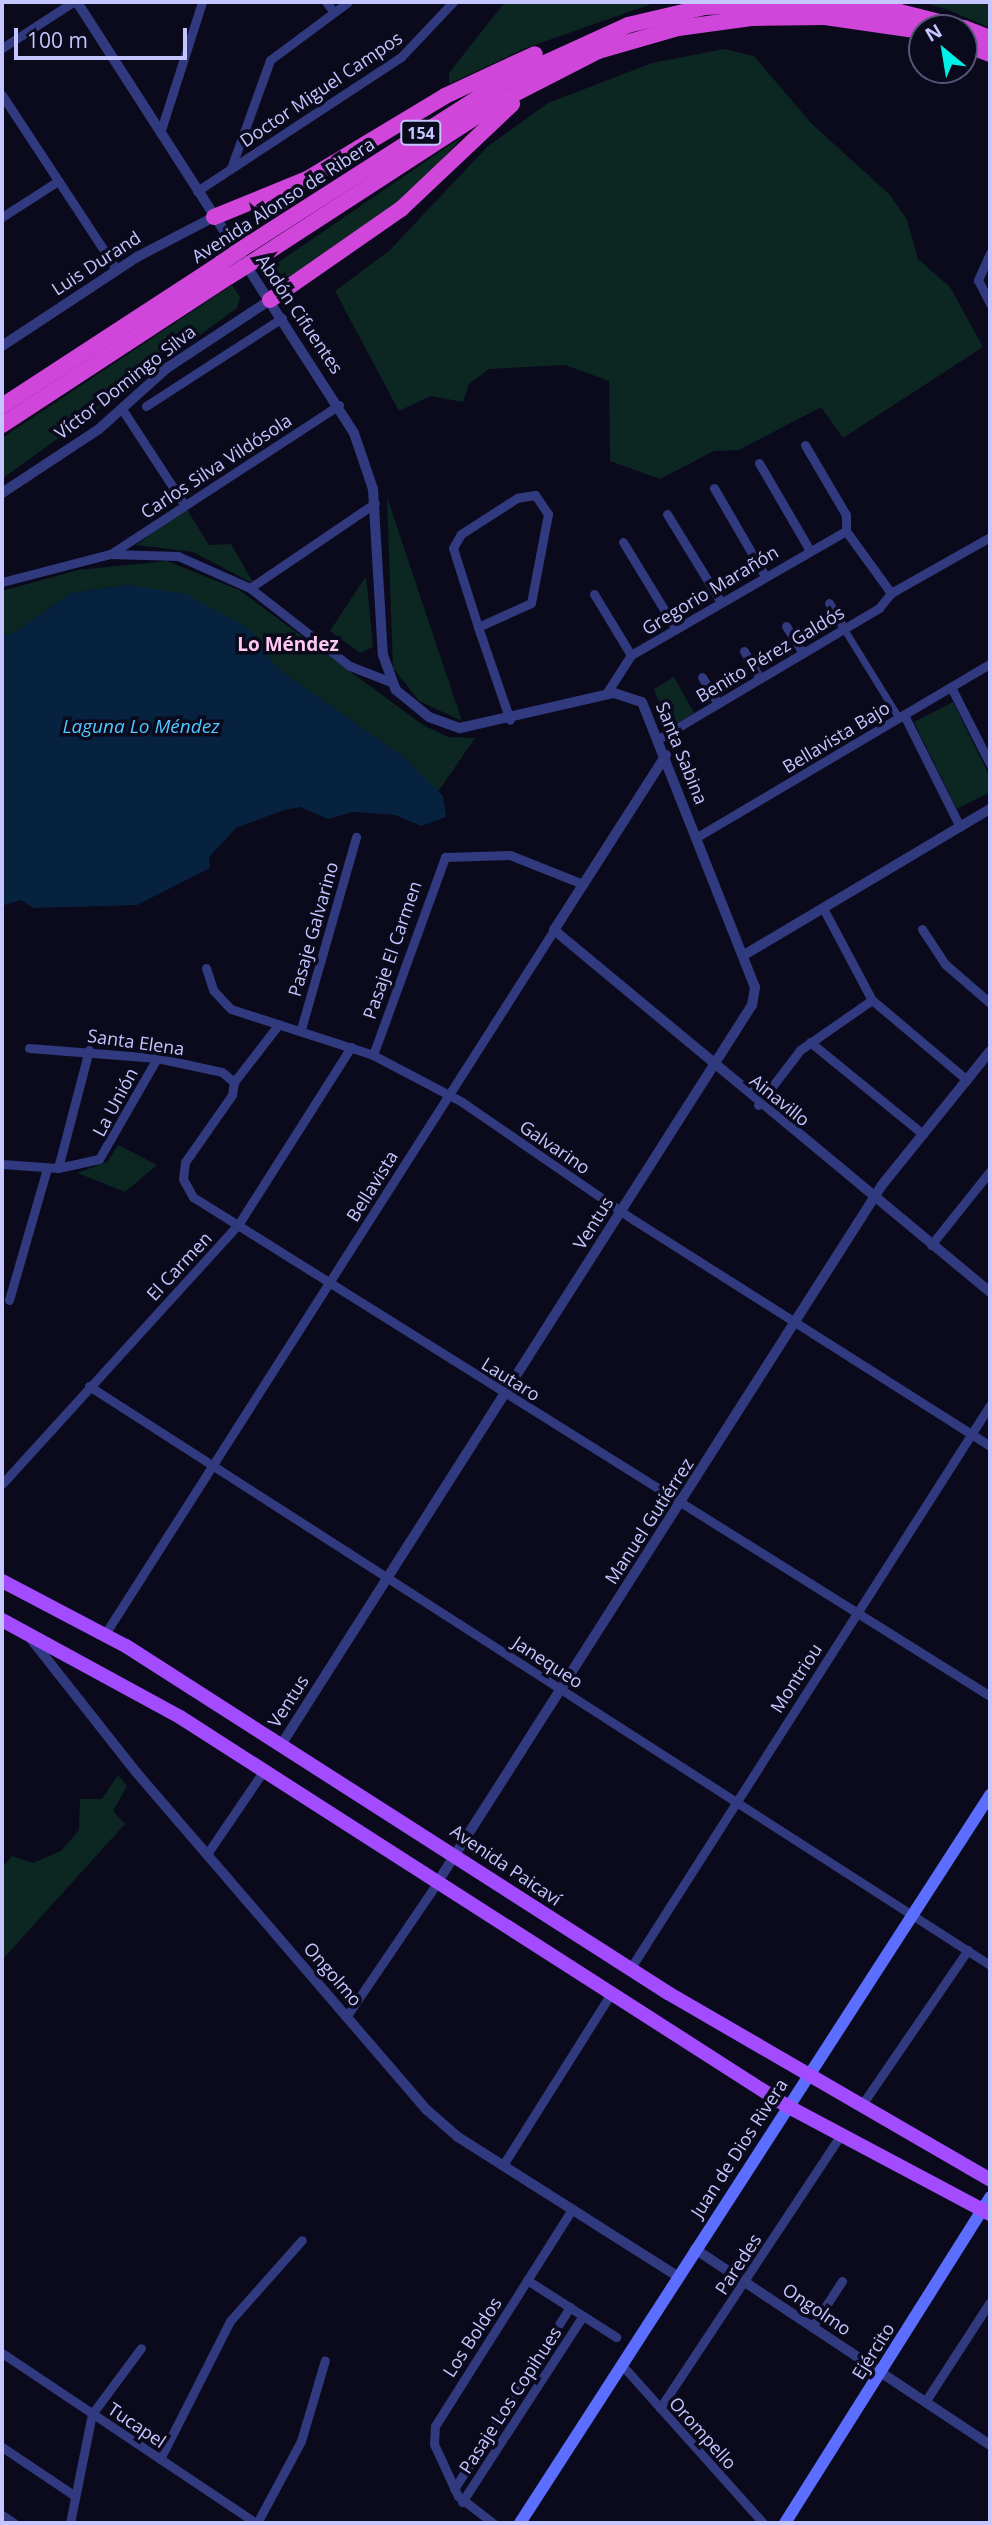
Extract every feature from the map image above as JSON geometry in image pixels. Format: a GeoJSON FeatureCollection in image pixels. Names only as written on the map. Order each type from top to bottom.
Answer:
{"type":"FeatureCollection","features":[{"type":"Feature","properties":{"kind":"highway","name":"Avenida Alonso de Ribera"},"geometry":{"type":"LineString","coordinates":[[256,250],[474,99],[598,35],[683,11],[786,2],[881,9],[908,15]]}},
{"type":"Feature","properties":{"kind":"highway","name":"Avenida Alonso de Ribera"},"geometry":{"type":"LineString","coordinates":[[2,407],[550,73],[625,42],[726,21],[825,17],[908,29]]}},
{"type":"Feature","properties":{"kind":"highway"},"geometry":{"type":"LineString","coordinates":[[214,217],[307,179],[464,86],[530,56],[598,35]]}},
{"type":"Feature","properties":{"kind":"highway"},"geometry":{"type":"LineString","coordinates":[[270,300],[401,209],[550,73]]}},
{"type":"Feature","properties":{"kind":"highway","name":"Avenida Alonso de Ribera"},"geometry":{"type":"LineString","coordinates":[[2,425],[225,270]]}},
{"type":"Feature","properties":{"kind":"main road","name":"Avenida Paicaví"},"geometry":{"type":"LineString","coordinates":[[2,1581],[105,1634],[457,1854],[630,1969],[805,2077],[990,2180]]}},
{"type":"Feature","properties":{"kind":"main road"},"geometry":{"type":"LineString","coordinates":[[2,1620],[142,1694],[787,2106],[988,2207]]}},
{"type":"Feature","properties":{"kind":"main road","name":"Juan de Dios Rivera"},"geometry":{"type":"LineString","coordinates":[[520,2523],[805,2077],[990,1795]]}},
{"type":"Feature","properties":{"kind":"main road","name":"Ejército"},"geometry":{"type":"LineString","coordinates":[[785,2523],[988,2207]]}},
{"type":"Feature","properties":{"kind":"street"},"geometry":{"type":"LineString","coordinates":[[2,48],[75,2]]}},
{"type":"Feature","properties":{"kind":"street","name":"Abdón Cifuentes"},"geometry":{"type":"LineString","coordinates":[[75,2],[339,405],[361,448],[375,503],[383,655],[391,682]]}},
{"type":"Feature","properties":{"kind":"street"},"geometry":{"type":"LineString","coordinates":[[160,133],[202,2]]}},
{"type":"Feature","properties":{"kind":"street"},"geometry":{"type":"LineString","coordinates":[[326,2],[334,12]]}},
{"type":"Feature","properties":{"kind":"street"},"geometry":{"type":"LineString","coordinates":[[231,169],[265,68],[348,2]]}},
{"type":"Feature","properties":{"kind":"street","name":"Doctor Miguel Campos"},"geometry":{"type":"LineString","coordinates":[[197,191],[401,57],[453,2]]}},
{"type":"Feature","properties":{"kind":"street"},"geometry":{"type":"LineString","coordinates":[[2,94],[117,270]]}},
{"type":"Feature","properties":{"kind":"street"},"geometry":{"type":"LineString","coordinates":[[2,217],[58,181]]}},
{"type":"Feature","properties":{"kind":"street","name":"Luis Durand"},"geometry":{"type":"LineString","coordinates":[[2,346],[117,270],[214,217]]}},
{"type":"Feature","properties":{"kind":"street"},"geometry":{"type":"LineString","coordinates":[[990,253],[978,280],[990,304]]}},
{"type":"Feature","properties":{"kind":"street","name":"Víctor Domingo Silva"},"geometry":{"type":"LineString","coordinates":[[2,493],[122,409],[167,368],[270,300]]}},
{"type":"Feature","properties":{"kind":"street","name":"Víctor Domingo Silva"},"geometry":{"type":"LineString","coordinates":[[146,406],[282,318]]}},
{"type":"Feature","properties":{"kind":"street","name":"Carlos Silva Vildósola"},"geometry":{"type":"LineString","coordinates":[[110,554],[339,405]]}},
{"type":"Feature","properties":{"kind":"street"},"geometry":{"type":"LineString","coordinates":[[122,409],[184,504]]}},
{"type":"Feature","properties":{"kind":"street"},"geometry":{"type":"LineString","coordinates":[[805,445],[846,515],[846,531],[891,593]]}},
{"type":"Feature","properties":{"kind":"street"},"geometry":{"type":"LineString","coordinates":[[758,463],[809,550]]}},
{"type":"Feature","properties":{"kind":"street"},"geometry":{"type":"LineString","coordinates":[[714,488],[765,576]]}},
{"type":"Feature","properties":{"kind":"street"},"geometry":{"type":"LineString","coordinates":[[478,627],[531,603],[548,514],[535,495],[517,498],[454,543],[478,627],[510,720]]}},
{"type":"Feature","properties":{"kind":"street"},"geometry":{"type":"LineString","coordinates":[[250,587],[375,503]]}},
{"type":"Feature","properties":{"kind":"street"},"geometry":{"type":"LineString","coordinates":[[667,513],[721,602]]}},
{"type":"Feature","properties":{"kind":"street","name":"Gregorio Marañón"},"geometry":{"type":"LineString","coordinates":[[606,694],[631,655],[846,531]]}},
{"type":"Feature","properties":{"kind":"street","name":"Benito Pérez Galdós"},"geometry":{"type":"LineString","coordinates":[[660,738],[882,606],[891,593],[990,537]]}},
{"type":"Feature","properties":{"kind":"street"},"geometry":{"type":"LineString","coordinates":[[623,542],[676,629]]}},
{"type":"Feature","properties":{"kind":"street"},"geometry":{"type":"LineString","coordinates":[[2,582],[110,554],[178,556],[250,587],[350,666],[391,682]]}},
{"type":"Feature","properties":{"kind":"street"},"geometry":{"type":"LineString","coordinates":[[594,594],[631,655]]}},
{"type":"Feature","properties":{"kind":"street"},"geometry":{"type":"LineString","coordinates":[[829,603],[902,716],[960,827]]}},
{"type":"Feature","properties":{"kind":"street"},"geometry":{"type":"LineString","coordinates":[[786,626],[803,653]]}},
{"type":"Feature","properties":{"kind":"street"},"geometry":{"type":"LineString","coordinates":[[744,651],[760,679]]}},
{"type":"Feature","properties":{"kind":"street","name":"Bellavista Bajo"},"geometry":{"type":"LineString","coordinates":[[697,837],[990,664]]}},
{"type":"Feature","properties":{"kind":"street"},"geometry":{"type":"LineString","coordinates":[[702,677],[718,704]]}},
{"type":"Feature","properties":{"kind":"street","name":"Santa Sabina"},"geometry":{"type":"LineString","coordinates":[[391,682],[419,711],[449,726],[510,720],[606,694],[642,702],[660,738],[744,955]]}},
{"type":"Feature","properties":{"kind":"street"},"geometry":{"type":"LineString","coordinates":[[951,687],[990,764]]}},
{"type":"Feature","properties":{"kind":"street","name":"Bellavista"},"geometry":{"type":"LineString","coordinates":[[105,1634],[666,755]]}},
{"type":"Feature","properties":{"kind":"street"},"geometry":{"type":"LineString","coordinates":[[744,955],[990,809]]}},
{"type":"Feature","properties":{"kind":"street","name":"Pasaje Galvarino"},"geometry":{"type":"LineString","coordinates":[[301,1029],[356,837]]}},
{"type":"Feature","properties":{"kind":"street","name":"Pasaje El Carmen"},"geometry":{"type":"LineString","coordinates":[[373,1055],[444,857],[510,855],[583,884]]}},
{"type":"Feature","properties":{"kind":"street"},"geometry":{"type":"LineString","coordinates":[[823,908],[873,1000],[967,1080]]}},
{"type":"Feature","properties":{"kind":"street"},"geometry":{"type":"LineString","coordinates":[[922,929],[945,964],[990,1003]]}},
{"type":"Feature","properties":{"kind":"street","name":"Ainavillo"},"geometry":{"type":"LineString","coordinates":[[554,930],[758,1105],[990,1292]]}},
{"type":"Feature","properties":{"kind":"street","name":"Ventus"},"geometry":{"type":"LineString","coordinates":[[281,1745],[754,1001],[744,955]]}},
{"type":"Feature","properties":{"kind":"street","name":"Galvarino"},"geometry":{"type":"LineString","coordinates":[[206,968],[224,1004],[373,1055],[449,1096],[621,1211],[990,1446]]}},
{"type":"Feature","properties":{"kind":"street"},"geometry":{"type":"LineString","coordinates":[[758,1105],[810,1042],[873,1000]]}},
{"type":"Feature","properties":{"kind":"street","name":"Lautaro"},"geometry":{"type":"LineString","coordinates":[[279,1024],[234,1082],[183,1174],[193,1197],[990,1696]]}},
{"type":"Feature","properties":{"kind":"street"},"geometry":{"type":"LineString","coordinates":[[810,1042],[923,1134]]}},
{"type":"Feature","properties":{"kind":"street","name":"Santa Elena"},"geometry":{"type":"LineString","coordinates":[[29,1048],[89,1050],[157,1058],[222,1072],[234,1082]]}},
{"type":"Feature","properties":{"kind":"street","name":"El Carmen"},"geometry":{"type":"LineString","coordinates":[[2,1484],[239,1225],[351,1048]]}},
{"type":"Feature","properties":{"kind":"street"},"geometry":{"type":"LineString","coordinates":[[2,1164],[58,1168],[89,1050]]}},
{"type":"Feature","properties":{"kind":"street","name":"Manuel Gutiérrez"},"geometry":{"type":"LineString","coordinates":[[346,2017],[457,1854],[682,1504],[873,1199],[967,1080],[989,1057]]}},
{"type":"Feature","properties":{"kind":"street","name":"La Unión"},"geometry":{"type":"LineString","coordinates":[[58,1168],[99,1159],[157,1058]]}},
{"type":"Feature","properties":{"kind":"street"},"geometry":{"type":"LineString","coordinates":[[9,1300],[47,1168]]}},
{"type":"Feature","properties":{"kind":"street"},"geometry":{"type":"LineString","coordinates":[[931,1245],[990,1171]]}},
{"type":"Feature","properties":{"kind":"street","name":"Janequeo"},"geometry":{"type":"LineString","coordinates":[[89,1386],[990,1965]]}},
{"type":"Feature","properties":{"kind":"street","name":"Montriou"},"geometry":{"type":"LineString","coordinates":[[630,1969],[990,1405]]}},
{"type":"Feature","properties":{"kind":"street","name":"Ongolmo"},"geometry":{"type":"LineString","coordinates":[[21,1630],[207,1854],[440,2122],[677,2276]]}},
{"type":"Feature","properties":{"kind":"street"},"geometry":{"type":"LineString","coordinates":[[207,1854],[264,1770]]}},
{"type":"Feature","properties":{"kind":"street"},"geometry":{"type":"LineString","coordinates":[[861,2106],[968,1950]]}},
{"type":"Feature","properties":{"kind":"street"},"geometry":{"type":"LineString","coordinates":[[503,2165],[612,1992]]}},
{"type":"Feature","properties":{"kind":"street","name":"Paredes"},"geometry":{"type":"LineString","coordinates":[[660,2408],[841,2135]]}},
{"type":"Feature","properties":{"kind":"street","name":"Los Boldos"},"geometry":{"type":"LineString","coordinates":[[462,2502],[434,2444],[435,2426],[572,2209]]}},
{"type":"Feature","properties":{"kind":"street"},"geometry":{"type":"LineString","coordinates":[[160,2459],[226,2326],[302,2240]]}},
{"type":"Feature","properties":{"kind":"street","name":"Ongolmo"},"geometry":{"type":"LineString","coordinates":[[695,2249],[990,2445]]}},
{"type":"Feature","properties":{"kind":"street"},"geometry":{"type":"LineString","coordinates":[[527,2280],[616,2337]]}},
{"type":"Feature","properties":{"kind":"street"},"geometry":{"type":"LineString","coordinates":[[812,2327],[842,2281]]}},
{"type":"Feature","properties":{"kind":"street"},"geometry":{"type":"LineString","coordinates":[[925,2402],[990,2302]]}},
{"type":"Feature","properties":{"kind":"street","name":"Pasaje Los Copihues"},"geometry":{"type":"LineString","coordinates":[[454,2488],[570,2307]]}},
{"type":"Feature","properties":{"kind":"street","name":"Pasaje Los Copihues"},"geometry":{"type":"LineString","coordinates":[[462,2502],[583,2316]]}},
{"type":"Feature","properties":{"kind":"street"},"geometry":{"type":"LineString","coordinates":[[70,2523],[92,2414],[141,2348]]}},
{"type":"Feature","properties":{"kind":"street","name":"Tucapel"},"geometry":{"type":"LineString","coordinates":[[2,2355],[256,2523]]}},
{"type":"Feature","properties":{"kind":"street"},"geometry":{"type":"LineString","coordinates":[[256,2523],[301,2441],[325,2360]]}},
{"type":"Feature","properties":{"kind":"street","name":"Orompello"},"geometry":{"type":"LineString","coordinates":[[621,2364],[763,2523]]}},
{"type":"Feature","properties":{"kind":"street"},"geometry":{"type":"LineString","coordinates":[[2,2447],[75,2496]]}},
{"type":"Feature","properties":{"kind":"street"},"geometry":{"type":"LineString","coordinates":[[462,2502],[493,2523]]}},
{"type":"Feature","properties":{"kind":"street"},"geometry":{"type":"LineString","coordinates":[[2,2515],[14,2523]]}},
{"type":"Feature","properties":{"kind":"green space"},"geometry":{"type":"Polygon","coordinates":[[[505,2],[657,2],[526,48],[449,84],[449,73],[505,2]]]}},
{"type":"Feature","properties":{"kind":"green space"},"geometry":{"type":"Polygon","coordinates":[[[921,2],[990,2],[990,28],[978,23],[978,14],[958,14],[921,2]]]}},
{"type":"Feature","properties":{"kind":"green space"},"geometry":{"type":"Polygon","coordinates":[[[724,49],[754,56],[812,124],[890,195],[907,220],[918,259],[950,287],[983,347],[843,438],[821,407],[739,450],[714,451],[660,479],[610,461],[609,381],[565,365],[489,369],[469,384],[463,402],[431,396],[399,411],[335,291],[389,251],[487,147],[548,103],[652,63],[724,49]]]}},
{"type":"Feature","properties":{"kind":"green space"},"geometry":{"type":"Polygon","coordinates":[[[463,136],[412,194],[280,284],[270,282],[264,272],[463,136]]]}},
{"type":"Feature","properties":{"kind":"green space"},"geometry":{"type":"Polygon","coordinates":[[[232,285],[240,297],[237,308],[2,479],[2,438],[232,285]]]}},
{"type":"Feature","properties":{"kind":"green space"},"geometry":{"type":"Polygon","coordinates":[[[387,497],[462,721],[419,701],[393,668],[387,497]]]}},
{"type":"Feature","properties":{"kind":"green space"},"geometry":{"type":"Polygon","coordinates":[[[186,508],[209,545],[231,544],[254,584],[193,552],[136,545],[186,508]]]}},
{"type":"Feature","properties":{"kind":"green space"},"geometry":{"type":"Polygon","coordinates":[[[167,561],[239,590],[423,725],[448,737],[475,738],[438,792],[407,760],[276,667],[254,639],[128,585],[70,593],[16,632],[2,636],[2,591],[78,570],[167,561]]]}},
{"type":"Feature","properties":{"kind":"green space"},"geometry":{"type":"Polygon","coordinates":[[[366,576],[373,647],[360,653],[330,631],[366,576]]]}},
{"type":"Feature","properties":{"kind":"green space"},"geometry":{"type":"Polygon","coordinates":[[[674,677],[694,713],[669,728],[654,689],[674,677]]]}},
{"type":"Feature","properties":{"kind":"green space"},"geometry":{"type":"Polygon","coordinates":[[[953,702],[990,777],[990,792],[957,809],[914,722],[953,702]]]}},
{"type":"Feature","properties":{"kind":"green space"},"geometry":{"type":"Polygon","coordinates":[[[118,1145],[157,1165],[125,1192],[77,1173],[107,1162],[118,1145]]]}},
{"type":"Feature","properties":{"kind":"green space"},"geometry":{"type":"Polygon","coordinates":[[[118,1775],[127,1786],[113,1811],[125,1824],[2,1960],[2,1868],[12,1856],[33,1863],[61,1851],[79,1830],[80,1799],[102,1799],[118,1775]]]}},
{"type":"Feature","properties":{"kind":"water","name":"Laguna Lo Méndez"},"geometry":{"type":"Polygon","coordinates":[[[128,585],[185,594],[248,628],[276,667],[407,760],[443,796],[446,817],[421,826],[395,815],[353,812],[328,819],[300,807],[281,811],[236,828],[209,857],[210,868],[137,905],[34,908],[20,900],[2,906],[2,636],[16,632],[70,593],[128,585]]]}},
{"type":"Feature","properties":{"kind":"district","name":"Lo Méndez"},"geometry":{"type":"Point","coordinates":[288,645]}}]}
